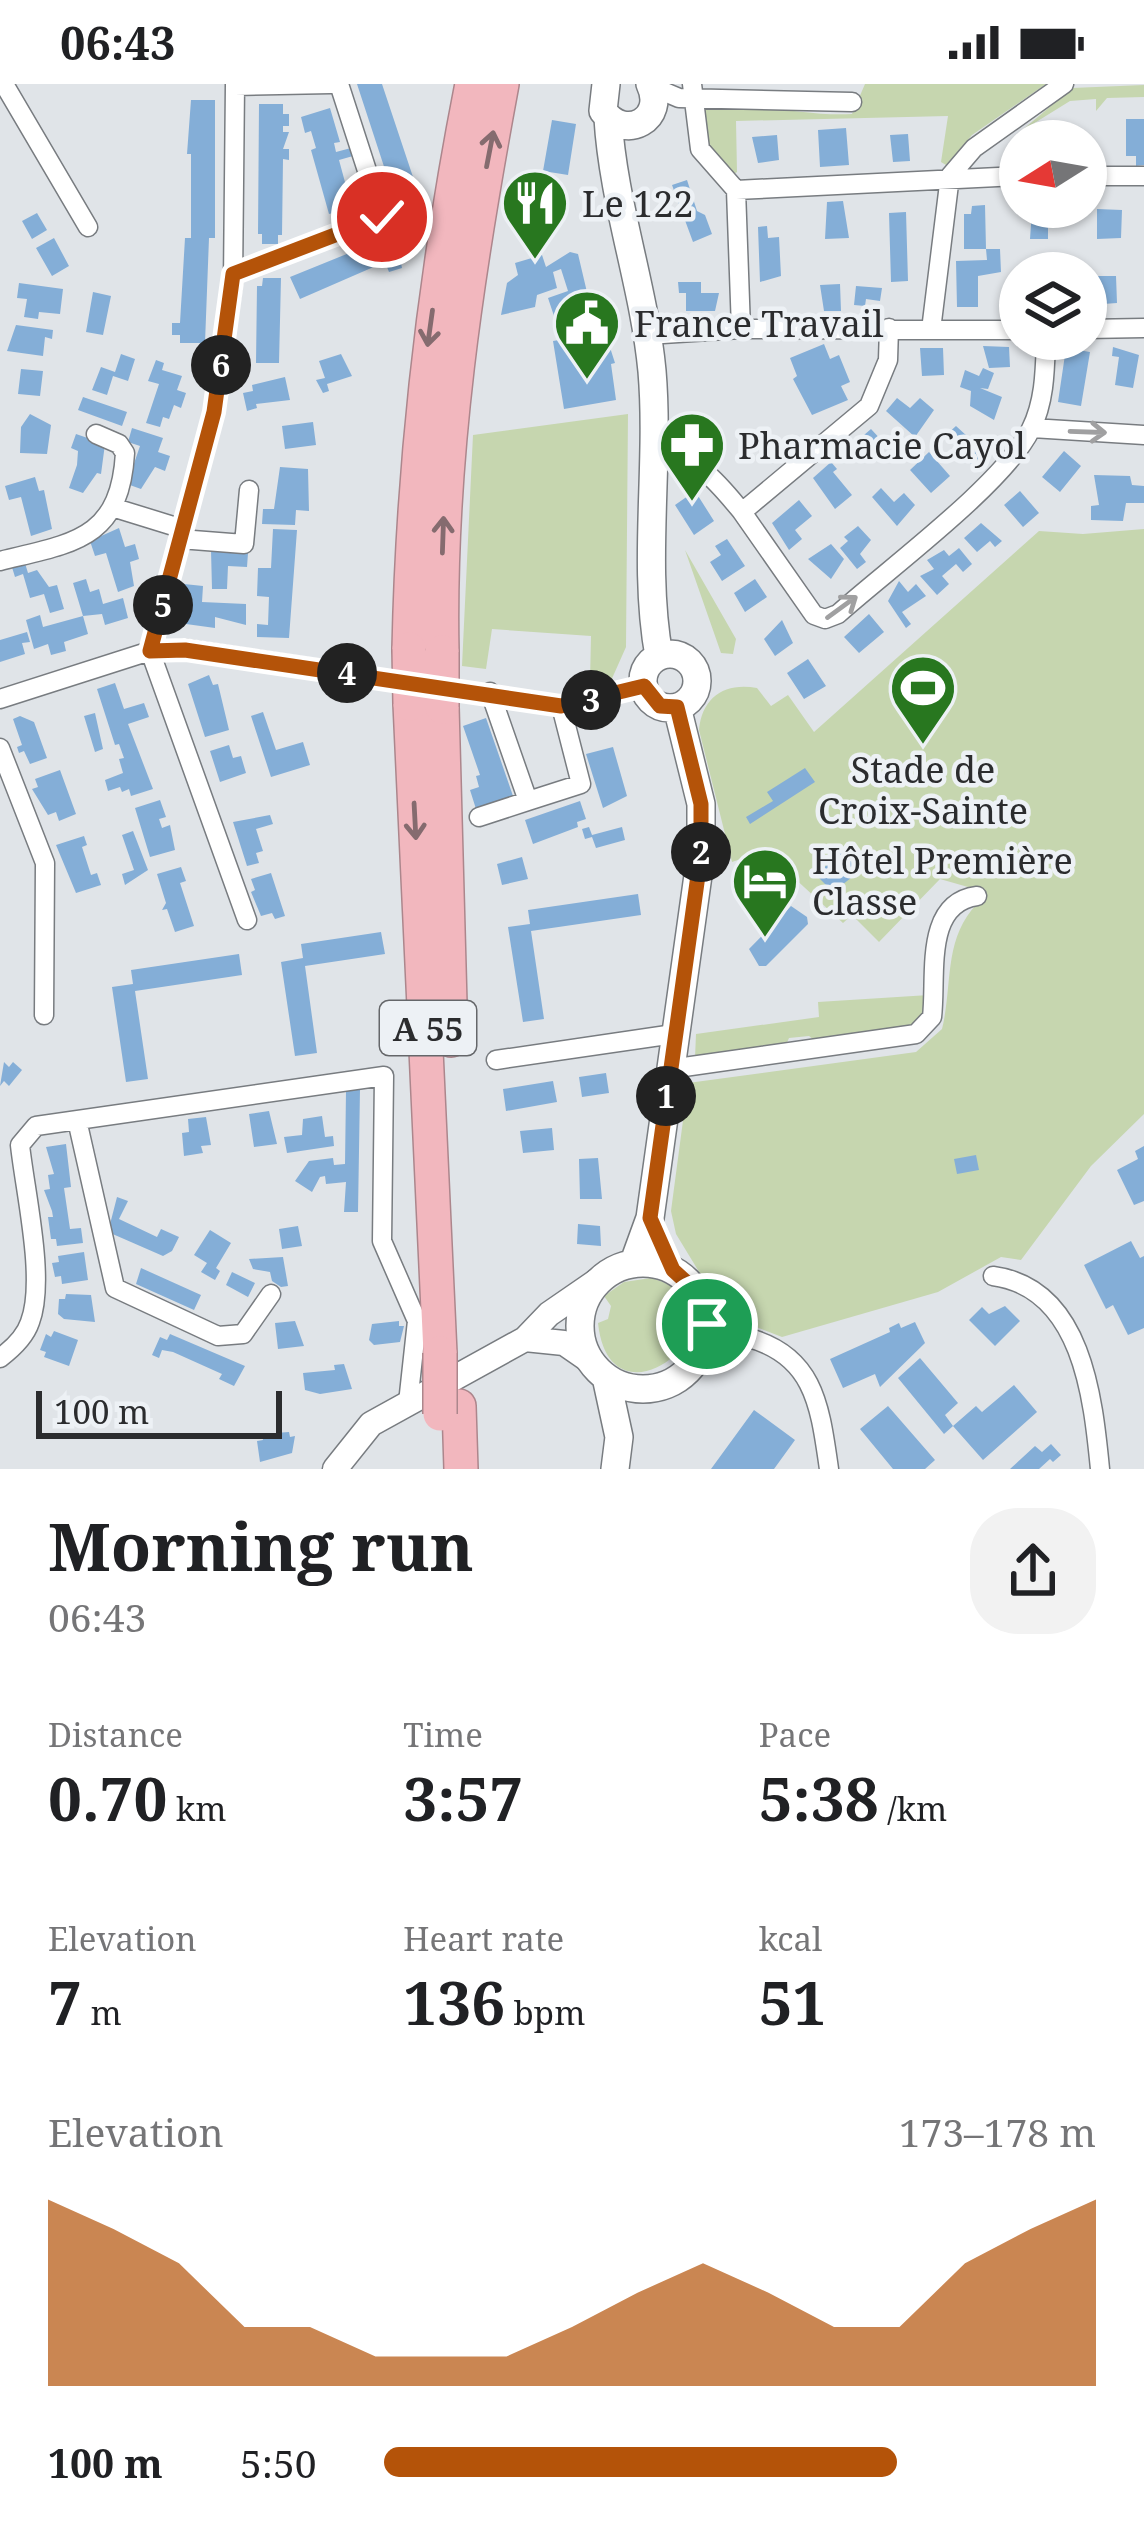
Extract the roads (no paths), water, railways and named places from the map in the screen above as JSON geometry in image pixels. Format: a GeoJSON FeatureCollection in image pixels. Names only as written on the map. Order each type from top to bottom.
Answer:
{"type":"FeatureCollection","features":[{"type":"Feature","properties":{"kind":"highway","name":"A 55"},"geometry":{"type":"LineString","coordinates":[[441,1469],[436,1408],[449,1350],[426,651],[413,508],[428,341],[470,84]]}},
{"type":"Feature","properties":{"kind":"highway","name":"A 55"},"geometry":{"type":"LineString","coordinates":[[426,651],[471,249],[502,84]]}},
{"type":"Feature","properties":{"kind":"highway","name":"A 55"},"geometry":{"type":"LineString","coordinates":[[436,1408],[460,1469]]}},
{"type":"Feature","properties":{"kind":"main road"},"geometry":{"type":"LineString","coordinates":[[604,85],[601,103],[608,118],[647,335],[657,454],[653,612],[659,656]]}},
{"type":"Feature","properties":{"kind":"main road"},"geometry":{"type":"LineString","coordinates":[[608,118],[621,126],[665,98]]}},
{"type":"Feature","properties":{"kind":"main road"},"geometry":{"type":"LineString","coordinates":[[616,167],[665,98]]}},
{"type":"Feature","properties":{"kind":"main road"},"geometry":{"type":"LineString","coordinates":[[659,656],[686,659],[697,678],[691,698],[677,707],[660,706],[644,686],[646,668],[659,656]]}},
{"type":"Feature","properties":{"kind":"main road"},"geometry":{"type":"LineString","coordinates":[[634,1262],[650,1218],[701,854],[701,804],[677,707]]}},
{"type":"Feature","properties":{"kind":"main road"},"geometry":{"type":"LineString","coordinates":[[650,1218],[673,1270]]}},
{"type":"Feature","properties":{"kind":"main road"},"geometry":{"type":"LineString","coordinates":[[615,1469],[619,1437],[635,1410],[676,1381],[698,1358],[707,1324],[704,1308],[687,1280],[673,1270],[634,1262],[597,1281],[580,1313],[580,1337],[598,1369],[619,1437]]}},
{"type":"Feature","properties":{"kind":"main road"},"geometry":{"type":"LineString","coordinates":[[598,1369],[636,1389],[662,1387]]}},
{"type":"Feature","properties":{"kind":"street"},"geometry":{"type":"LineString","coordinates":[[4,84],[88,227]]}},
{"type":"Feature","properties":{"kind":"street"},"geometry":{"type":"LineString","coordinates":[[233,274],[382,217],[335,84],[235,85],[233,274],[214,412],[150,651],[247,920]]}},
{"type":"Feature","properties":{"kind":"street"},"geometry":{"type":"LineString","coordinates":[[931,330],[950,176],[974,148],[1064,84]]}},
{"type":"Feature","properties":{"kind":"street"},"geometry":{"type":"LineString","coordinates":[[665,98],[852,102]]}},
{"type":"Feature","properties":{"kind":"street"},"geometry":{"type":"LineString","coordinates":[[665,98],[736,190],[741,329]]}},
{"type":"Feature","properties":{"kind":"street"},"geometry":{"type":"LineString","coordinates":[[736,190],[999,176]]}},
{"type":"Feature","properties":{"kind":"street"},"geometry":{"type":"LineString","coordinates":[[1107,176],[1144,176]]}},
{"type":"Feature","properties":{"kind":"street"},"geometry":{"type":"LineString","coordinates":[[742,512],[869,406],[887,360],[889,328]]}},
{"type":"Feature","properties":{"kind":"street"},"geometry":{"type":"LineString","coordinates":[[1107,329],[1144,328]]}},
{"type":"Feature","properties":{"kind":"street"},"geometry":{"type":"LineString","coordinates":[[647,335],[741,329],[999,330]]}},
{"type":"Feature","properties":{"kind":"street"},"geometry":{"type":"LineString","coordinates":[[657,454],[688,459],[717,481],[814,615],[825,619],[838,614],[1008,463],[1032,428],[1044,387],[1045,360]]}},
{"type":"Feature","properties":{"kind":"street"},"geometry":{"type":"LineString","coordinates":[[1032,428],[1144,435]]}},
{"type":"Feature","properties":{"kind":"street"},"geometry":{"type":"LineString","coordinates":[[0,562],[78,542],[115,508],[124,453],[119,444],[96,434]]}},
{"type":"Feature","properties":{"kind":"street"},"geometry":{"type":"LineString","coordinates":[[115,508],[182,534],[244,544],[249,490]]}},
{"type":"Feature","properties":{"kind":"street"},"geometry":{"type":"LineString","coordinates":[[0,699],[150,651],[185,650],[561,706],[644,686]]}},
{"type":"Feature","properties":{"kind":"street"},"geometry":{"type":"LineString","coordinates":[[490,692],[528,800]]}},
{"type":"Feature","properties":{"kind":"street"},"geometry":{"type":"LineString","coordinates":[[479,817],[581,784],[561,706]]}},
{"type":"Feature","properties":{"kind":"street"},"geometry":{"type":"LineString","coordinates":[[0,748],[45,863],[44,1015]]}},
{"type":"Feature","properties":{"kind":"street"},"geometry":{"type":"LineString","coordinates":[[670,1070],[916,1034],[932,1016],[936,943],[944,918],[960,899],[976,896]]}},
{"type":"Feature","properties":{"kind":"street"},"geometry":{"type":"LineString","coordinates":[[496,1060],[674,1034]]}},
{"type":"Feature","properties":{"kind":"street"},"geometry":{"type":"LineString","coordinates":[[0,1358],[20,1340],[31,1321],[35,1289],[20,1145],[36,1126],[384,1076],[382,1241],[417,1321],[436,1408]]}},
{"type":"Feature","properties":{"kind":"street"},"geometry":{"type":"LineString","coordinates":[[77,1120],[115,1288],[218,1336],[243,1334],[271,1294]]}},
{"type":"Feature","properties":{"kind":"street"},"geometry":{"type":"LineString","coordinates":[[994,1276],[1036,1290],[1082,1357],[1100,1469]]}},
{"type":"Feature","properties":{"kind":"street"},"geometry":{"type":"LineString","coordinates":[[335,1469],[361,1433],[436,1408],[597,1281]]}},
{"type":"Feature","properties":{"kind":"street"},"geometry":{"type":"LineString","coordinates":[[704,1308],[745,1336],[779,1349],[800,1368],[821,1411],[829,1469]]}},
{"type":"Feature","properties":{"kind":"street"},"geometry":{"type":"LineString","coordinates":[[698,1358],[711,1347],[745,1336]]}},
{"type":"Feature","properties":{"kind":"street"},"geometry":{"type":"LineString","coordinates":[[526,1339],[564,1342],[598,1369]]}},
{"type":"Feature","properties":{"kind":"place","name":"Le 122"},"geometry":{"type":"Point","coordinates":[535,262]}},
{"type":"Feature","properties":{"kind":"place","name":"France Travail"},"geometry":{"type":"Point","coordinates":[587,382]}},
{"type":"Feature","properties":{"kind":"place","name":"Pharmacie Cayol"},"geometry":{"type":"Point","coordinates":[692,504]}},
{"type":"Feature","properties":{"kind":"place","name":"Stade de Croix-Sainte"},"geometry":{"type":"Point","coordinates":[923,747]}},
{"type":"Feature","properties":{"kind":"place","name":"Hôtel Première Classe"},"geometry":{"type":"Point","coordinates":[765,940]}}]}
